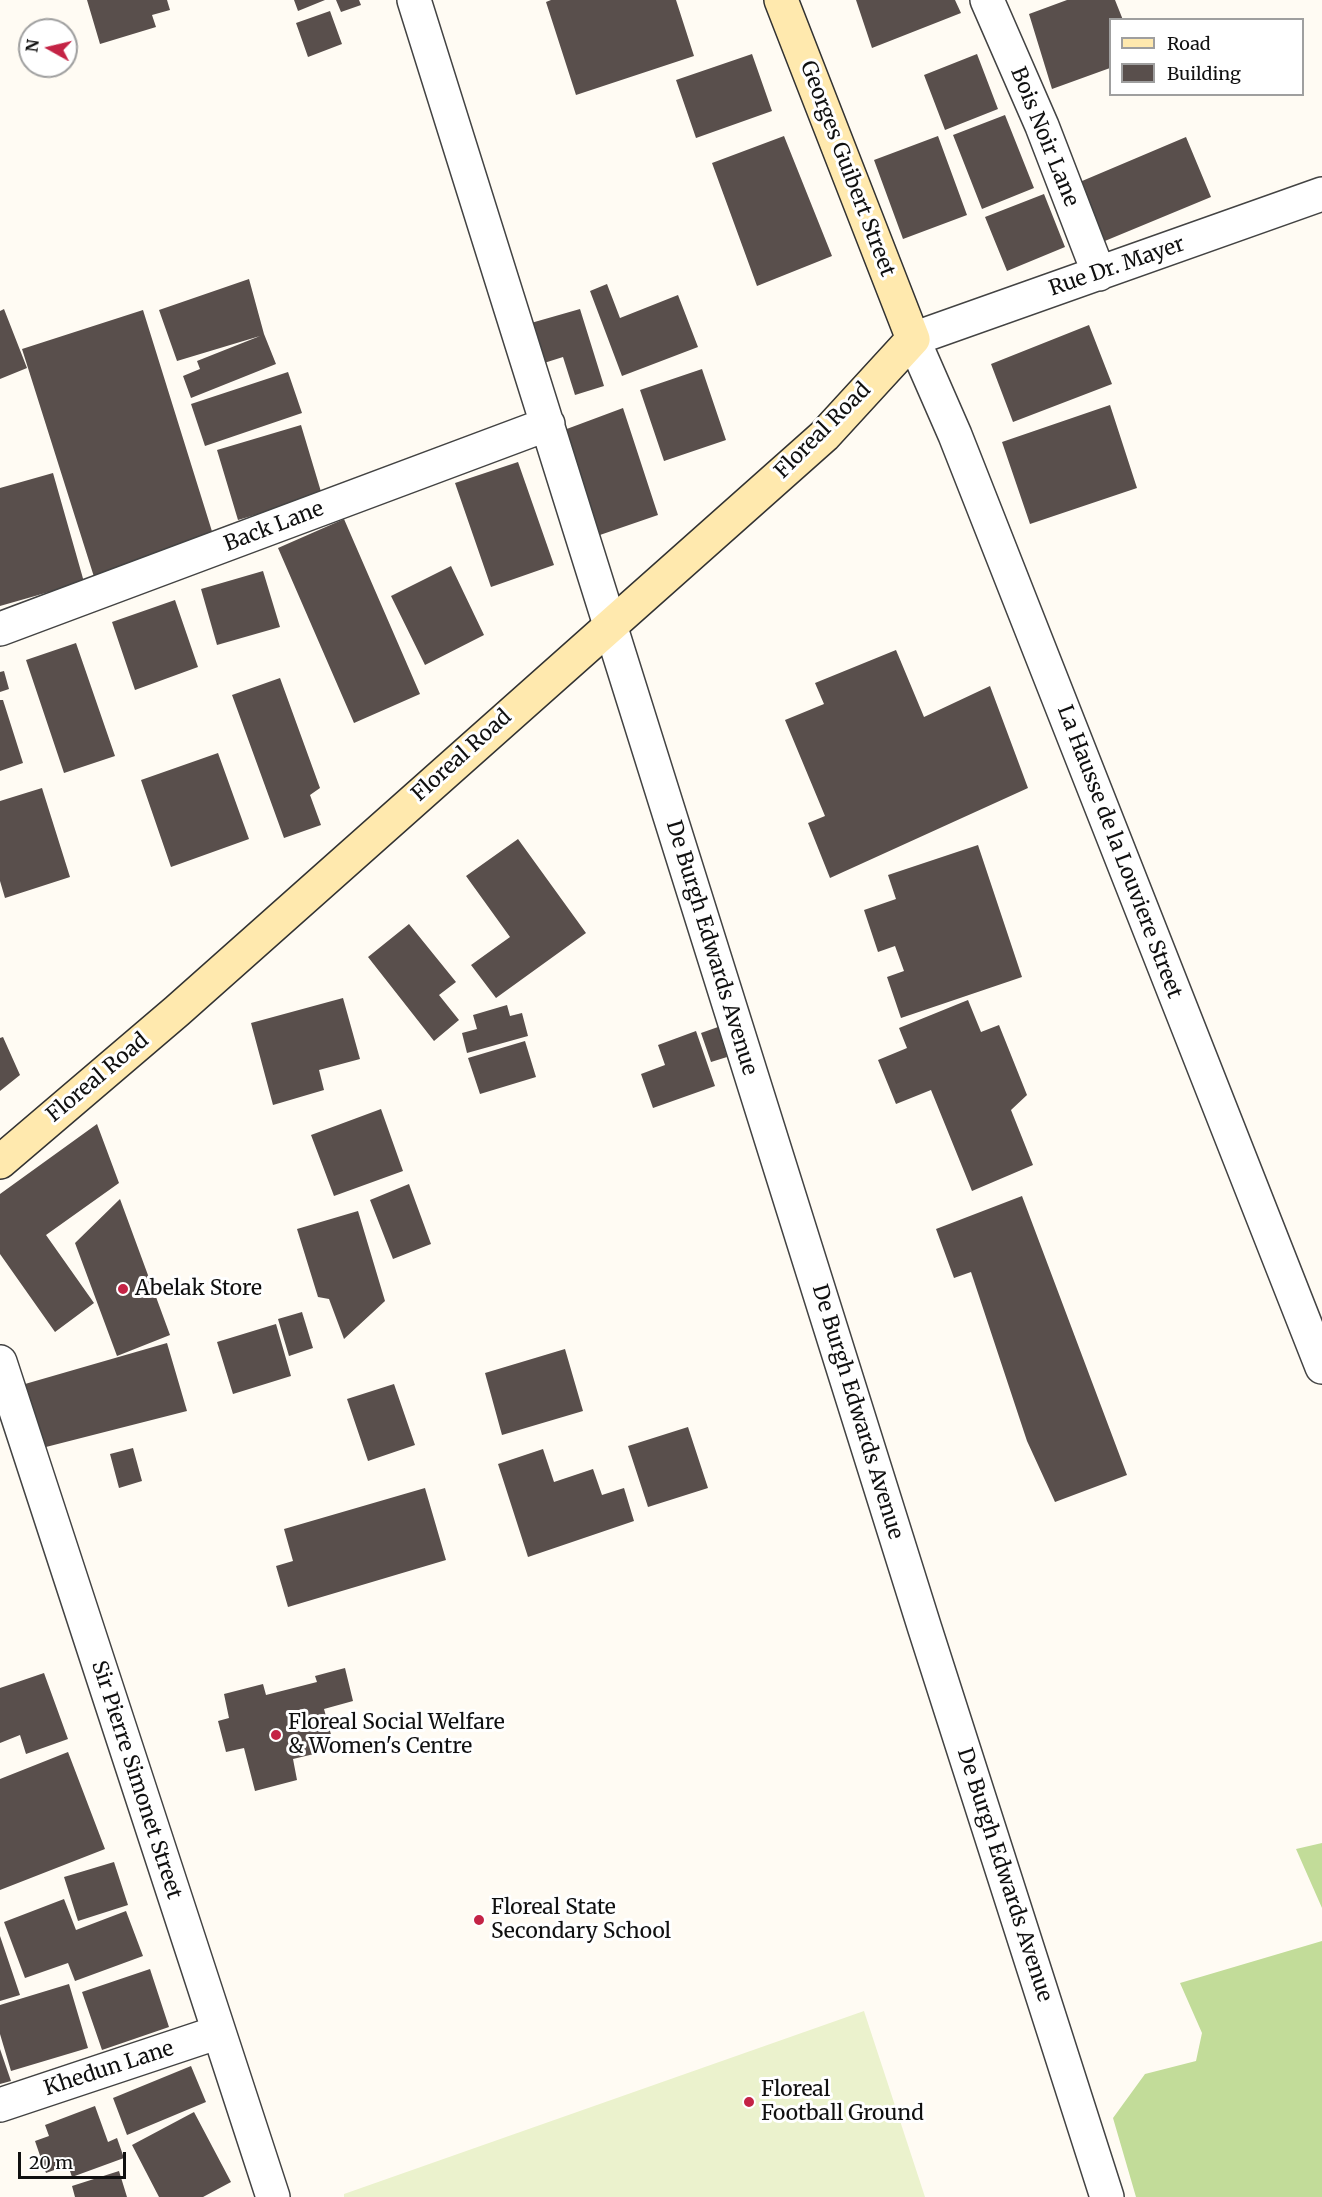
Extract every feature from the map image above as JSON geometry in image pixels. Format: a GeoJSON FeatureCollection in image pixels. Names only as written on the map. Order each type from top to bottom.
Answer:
{"type":"FeatureCollection","features":[{"type":"Feature","properties":{"kind":"main road","name":"Georges Guibert Street"},"geometry":{"type":"LineString","coordinates":[[781,0],[913,339]]}},
{"type":"Feature","properties":{"kind":"main road","name":"Floreal Road"},"geometry":{"type":"LineString","coordinates":[[0,1161],[177,1011],[824,436],[913,339]]}},
{"type":"Feature","properties":{"kind":"street","name":"De Burgh Edwards Avenue"},"geometry":{"type":"LineString","coordinates":[[414,0],[933,1652],[1107,2197]]}},
{"type":"Feature","properties":{"kind":"street","name":"Bois Noir Lane"},"geometry":{"type":"LineString","coordinates":[[987,0],[1042,126],[1099,274]]}},
{"type":"Feature","properties":{"kind":"street","name":"Rue Dr. Mayer"},"geometry":{"type":"LineString","coordinates":[[913,339],[1322,194]]}},
{"type":"Feature","properties":{"kind":"street","name":"La Hausse de la Louviere Street"},"geometry":{"type":"LineString","coordinates":[[913,339],[956,435],[1322,1367]]}},
{"type":"Feature","properties":{"kind":"street","name":"Back Lane"},"geometry":{"type":"LineString","coordinates":[[0,629],[548,424]]}},
{"type":"Feature","properties":{"kind":"street","name":"Sir Pierre Simonet Street"},"geometry":{"type":"LineString","coordinates":[[0,1362],[273,2197]]}},
{"type":"Feature","properties":{"kind":"street","name":"Khedun Lane"},"geometry":{"type":"LineString","coordinates":[[0,2105],[219,2032]]}},
{"type":"Feature","properties":{"kind":"green space"},"geometry":{"type":"Polygon","coordinates":[[[1322,1843],[1322,1908],[1296,1849],[1322,1843]]]}},
{"type":"Feature","properties":{"kind":"green space"},"geometry":{"type":"Polygon","coordinates":[[[1322,1941],[1322,2197],[1136,2197],[1113,2118],[1145,2074],[1196,2061],[1202,2033],[1180,1983],[1322,1941]]]}},
{"type":"Feature","properties":{"kind":"green space","name":"Floreal Football Ground"},"geometry":{"type":"Polygon","coordinates":[[[864,2011],[925,2197],[344,2197],[344,2194],[864,2011]]]}},
{"type":"Feature","properties":{"kind":"building"},"geometry":{"type":"Polygon","coordinates":[[[87,0],[167,0],[170,10],[152,15],[156,27],[100,44],[87,0]]]}},
{"type":"Feature","properties":{"kind":"building"},"geometry":{"type":"Polygon","coordinates":[[[294,0],[325,0],[298,11],[294,0]]]}},
{"type":"Feature","properties":{"kind":"building"},"geometry":{"type":"Polygon","coordinates":[[[336,0],[359,0],[361,5],[341,12],[336,0]]]}},
{"type":"Feature","properties":{"kind":"building"},"geometry":{"type":"Polygon","coordinates":[[[551,0],[676,0],[694,56],[576,95],[546,2],[551,0]]]}},
{"type":"Feature","properties":{"kind":"building"},"geometry":{"type":"Polygon","coordinates":[[[856,0],[955,0],[961,13],[872,48],[856,0]]]}},
{"type":"Feature","properties":{"kind":"building"},"geometry":{"type":"Polygon","coordinates":[[[1067,0],[1115,0],[1122,18],[1109,18],[1109,68],[1052,89],[1029,14],[1067,0]]]}},
{"type":"Feature","properties":{"kind":"building"},"geometry":{"type":"Polygon","coordinates":[[[330,11],[342,44],[308,57],[296,23],[330,11]]]}},
{"type":"Feature","properties":{"kind":"building"},"geometry":{"type":"Polygon","coordinates":[[[752,54],[772,111],[696,138],[676,80],[752,54]]]}},
{"type":"Feature","properties":{"kind":"building"},"geometry":{"type":"Polygon","coordinates":[[[977,54],[998,109],[945,130],[924,75],[977,54]]]}},
{"type":"Feature","properties":{"kind":"building"},"geometry":{"type":"Polygon","coordinates":[[[1005,115],[1034,188],[982,209],[953,135],[1005,115]]]}},
{"type":"Feature","properties":{"kind":"building"},"geometry":{"type":"Polygon","coordinates":[[[784,136],[832,256],[757,286],[712,163],[784,136]]]}},
{"type":"Feature","properties":{"kind":"building"},"geometry":{"type":"Polygon","coordinates":[[[938,136],[967,215],[903,239],[874,160],[938,136]]]}},
{"type":"Feature","properties":{"kind":"building"},"geometry":{"type":"Polygon","coordinates":[[[1186,137],[1211,197],[1100,243],[1075,184],[1186,137]]]}},
{"type":"Feature","properties":{"kind":"building"},"geometry":{"type":"Polygon","coordinates":[[[1044,194],[1065,247],[1007,271],[985,217],[1044,194]]]}},
{"type":"Feature","properties":{"kind":"building"},"geometry":{"type":"Polygon","coordinates":[[[249,279],[264,334],[276,364],[191,398],[183,376],[200,369],[197,361],[260,336],[177,361],[159,310],[249,279]]]}},
{"type":"Feature","properties":{"kind":"building"},"geometry":{"type":"Polygon","coordinates":[[[607,284],[620,318],[678,295],[698,347],[622,376],[590,291],[607,284]]]}},
{"type":"Feature","properties":{"kind":"building"},"geometry":{"type":"Polygon","coordinates":[[[4,309],[27,368],[0,379],[0,311],[4,309]]]}},
{"type":"Feature","properties":{"kind":"building"},"geometry":{"type":"Polygon","coordinates":[[[580,309],[604,386],[575,395],[563,357],[544,363],[531,323],[580,309]]]}},
{"type":"Feature","properties":{"kind":"building"},"geometry":{"type":"Polygon","coordinates":[[[143,310],[215,541],[95,580],[22,349],[143,310]]]}},
{"type":"Feature","properties":{"kind":"building"},"geometry":{"type":"Polygon","coordinates":[[[1089,325],[1112,384],[1013,422],[991,364],[1089,325]]]}},
{"type":"Feature","properties":{"kind":"building"},"geometry":{"type":"Polygon","coordinates":[[[702,369],[726,440],[664,461],[640,390],[702,369]]]}},
{"type":"Feature","properties":{"kind":"building"},"geometry":{"type":"Polygon","coordinates":[[[288,372],[302,413],[205,446],[191,404],[288,372]]]}},
{"type":"Feature","properties":{"kind":"building"},"geometry":{"type":"Polygon","coordinates":[[[1110,405],[1137,488],[1030,524],[1002,442],[1110,405]]]}},
{"type":"Feature","properties":{"kind":"building"},"geometry":{"type":"Polygon","coordinates":[[[623,408],[658,515],[597,536],[564,430],[623,408]]]}},
{"type":"Feature","properties":{"kind":"building"},"geometry":{"type":"Polygon","coordinates":[[[301,425],[322,495],[238,520],[217,450],[301,425]]]}},
{"type":"Feature","properties":{"kind":"building"},"geometry":{"type":"Polygon","coordinates":[[[518,462],[554,565],[491,587],[455,483],[518,462]]]}},
{"type":"Feature","properties":{"kind":"building"},"geometry":{"type":"Polygon","coordinates":[[[53,473],[84,582],[0,606],[0,488],[53,473]]]}},
{"type":"Feature","properties":{"kind":"building"},"geometry":{"type":"Polygon","coordinates":[[[344,519],[420,694],[354,723],[278,548],[344,519]]]}},
{"type":"Feature","properties":{"kind":"building"},"geometry":{"type":"Polygon","coordinates":[[[451,566],[484,635],[425,665],[391,596],[451,566]]]}},
{"type":"Feature","properties":{"kind":"building"},"geometry":{"type":"Polygon","coordinates":[[[263,571],[280,627],[217,645],[201,589],[263,571]]]}},
{"type":"Feature","properties":{"kind":"building"},"geometry":{"type":"Polygon","coordinates":[[[175,600],[198,667],[135,690],[112,622],[175,600]]]}},
{"type":"Feature","properties":{"kind":"building"},"geometry":{"type":"Polygon","coordinates":[[[76,643],[115,756],[64,773],[26,660],[76,643]]]}},
{"type":"Feature","properties":{"kind":"building"},"geometry":{"type":"Polygon","coordinates":[[[896,650],[924,717],[990,686],[1028,788],[830,878],[808,823],[825,816],[785,720],[824,704],[815,683],[896,650]]]}},
{"type":"Feature","properties":{"kind":"building"},"geometry":{"type":"Polygon","coordinates":[[[4,671],[9,689],[0,692],[0,672],[4,671]]]}},
{"type":"Feature","properties":{"kind":"building"},"geometry":{"type":"Polygon","coordinates":[[[280,678],[320,788],[310,795],[321,825],[284,838],[232,695],[280,678]]]}},
{"type":"Feature","properties":{"kind":"building"},"geometry":{"type":"Polygon","coordinates":[[[0,700],[3,700],[23,763],[0,771],[0,700]]]}},
{"type":"Feature","properties":{"kind":"building"},"geometry":{"type":"Polygon","coordinates":[[[218,753],[249,839],[171,867],[141,780],[218,753]]]}},
{"type":"Feature","properties":{"kind":"building"},"geometry":{"type":"Polygon","coordinates":[[[42,788],[70,877],[5,898],[0,881],[0,801],[42,788]]]}},
{"type":"Feature","properties":{"kind":"building"},"geometry":{"type":"Polygon","coordinates":[[[518,839],[586,933],[496,998],[471,965],[510,937],[466,876],[518,839]]]}},
{"type":"Feature","properties":{"kind":"building"},"geometry":{"type":"Polygon","coordinates":[[[978,845],[1022,977],[901,1018],[887,977],[904,971],[895,946],[878,952],[864,910],[896,899],[888,875],[978,845]]]}},
{"type":"Feature","properties":{"kind":"building"},"geometry":{"type":"Polygon","coordinates":[[[409,924],[456,982],[439,995],[459,1020],[434,1041],[368,957],[409,924]]]}},
{"type":"Feature","properties":{"kind":"building"},"geometry":{"type":"Polygon","coordinates":[[[343,998],[360,1059],[319,1070],[324,1090],[273,1105],[251,1023],[343,998]]]}},
{"type":"Feature","properties":{"kind":"building"},"geometry":{"type":"Polygon","coordinates":[[[968,1000],[981,1032],[999,1025],[1027,1095],[1011,1110],[1033,1165],[972,1191],[931,1090],[896,1104],[878,1060],[907,1048],[899,1028],[968,1000]]]}},
{"type":"Feature","properties":{"kind":"building"},"geometry":{"type":"Polygon","coordinates":[[[507,1005],[510,1016],[522,1013],[528,1036],[467,1053],[462,1033],[477,1029],[473,1015],[507,1005]]]}},
{"type":"Feature","properties":{"kind":"building"},"geometry":{"type":"Polygon","coordinates":[[[718,1027],[727,1057],[711,1062],[701,1033],[718,1027]]]}},
{"type":"Feature","properties":{"kind":"building"},"geometry":{"type":"Polygon","coordinates":[[[696,1031],[715,1086],[653,1108],[641,1074],[665,1065],[658,1045],[696,1031]]]}},
{"type":"Feature","properties":{"kind":"building"},"geometry":{"type":"Polygon","coordinates":[[[3,1037],[20,1075],[0,1091],[0,1038],[3,1037]]]}},
{"type":"Feature","properties":{"kind":"building"},"geometry":{"type":"Polygon","coordinates":[[[525,1041],[536,1077],[480,1094],[468,1058],[525,1041]]]}},
{"type":"Feature","properties":{"kind":"building"},"geometry":{"type":"Polygon","coordinates":[[[381,1109],[403,1171],[334,1196],[311,1135],[381,1109]]]}},
{"type":"Feature","properties":{"kind":"building"},"geometry":{"type":"Polygon","coordinates":[[[97,1124],[119,1183],[46,1235],[94,1303],[55,1332],[0,1254],[0,1194],[97,1124]]]}},
{"type":"Feature","properties":{"kind":"building"},"geometry":{"type":"Polygon","coordinates":[[[409,1184],[431,1244],[393,1259],[370,1200],[409,1184]]]}},
{"type":"Feature","properties":{"kind":"building"},"geometry":{"type":"Polygon","coordinates":[[[1022,1196],[1127,1475],[1055,1502],[1027,1441],[971,1272],[954,1278],[936,1229],[1022,1196]]]}},
{"type":"Feature","properties":{"kind":"building","name":"Abelak Store"},"geometry":{"type":"Polygon","coordinates":[[[120,1199],[170,1335],[117,1356],[75,1243],[120,1199]]]}},
{"type":"Feature","properties":{"kind":"building"},"geometry":{"type":"Polygon","coordinates":[[[358,1211],[385,1301],[344,1339],[329,1299],[318,1297],[297,1229],[358,1211]]]}},
{"type":"Feature","properties":{"kind":"building"},"geometry":{"type":"Polygon","coordinates":[[[302,1312],[313,1348],[289,1356],[278,1319],[302,1312]]]}},
{"type":"Feature","properties":{"kind":"building"},"geometry":{"type":"Polygon","coordinates":[[[276,1324],[291,1376],[233,1394],[217,1342],[276,1324]]]}},
{"type":"Feature","properties":{"kind":"building"},"geometry":{"type":"Polygon","coordinates":[[[167,1343],[187,1411],[42,1448],[25,1384],[167,1343]]]}},
{"type":"Feature","properties":{"kind":"building"},"geometry":{"type":"Polygon","coordinates":[[[565,1349],[583,1411],[502,1435],[485,1373],[565,1349]]]}},
{"type":"Feature","properties":{"kind":"building"},"geometry":{"type":"Polygon","coordinates":[[[394,1384],[415,1445],[368,1461],[347,1399],[394,1384]]]}},
{"type":"Feature","properties":{"kind":"building"},"geometry":{"type":"Polygon","coordinates":[[[688,1427],[708,1488],[648,1507],[628,1446],[688,1427]]]}},
{"type":"Feature","properties":{"kind":"building"},"geometry":{"type":"Polygon","coordinates":[[[133,1448],[142,1481],[119,1488],[110,1454],[133,1448]]]}},
{"type":"Feature","properties":{"kind":"building"},"geometry":{"type":"Polygon","coordinates":[[[543,1449],[554,1482],[593,1469],[602,1495],[624,1488],[634,1521],[528,1557],[498,1464],[543,1449]]]}},
{"type":"Feature","properties":{"kind":"building"},"geometry":{"type":"Polygon","coordinates":[[[425,1488],[446,1560],[288,1607],[276,1566],[293,1561],[284,1529],[425,1488]]]}},
{"type":"Feature","properties":{"kind":"building","name":"Floreal Social Welfare & Women's Centre"},"geometry":{"type":"Polygon","coordinates":[[[345,1668],[353,1701],[324,1709],[335,1749],[293,1759],[297,1780],[255,1791],[244,1748],[226,1752],[218,1721],[229,1718],[224,1694],[263,1684],[266,1695],[317,1682],[315,1676],[345,1668]]]}},
{"type":"Feature","properties":{"kind":"building"},"geometry":{"type":"Polygon","coordinates":[[[44,1673],[68,1739],[26,1754],[20,1735],[0,1743],[0,1688],[44,1673]]]}},
{"type":"Feature","properties":{"kind":"building"},"geometry":{"type":"Polygon","coordinates":[[[68,1752],[105,1849],[0,1890],[0,1779],[68,1752]]]}},
{"type":"Feature","properties":{"kind":"building"},"geometry":{"type":"Polygon","coordinates":[[[114,1862],[128,1905],[78,1921],[64,1877],[114,1862]]]}},
{"type":"Feature","properties":{"kind":"building"},"geometry":{"type":"Polygon","coordinates":[[[64,1899],[76,1930],[126,1911],[143,1956],[75,1981],[68,1963],[25,1978],[4,1922],[64,1899]]]}},
{"type":"Feature","properties":{"kind":"building"},"geometry":{"type":"Polygon","coordinates":[[[0,1936],[20,1995],[0,2001],[0,1936]]]}},
{"type":"Feature","properties":{"kind":"building"},"geometry":{"type":"Polygon","coordinates":[[[150,1969],[169,2027],[102,2050],[82,1992],[150,1969]]]}},
{"type":"Feature","properties":{"kind":"building"},"geometry":{"type":"Polygon","coordinates":[[[69,1984],[88,2048],[11,2071],[0,2034],[0,2005],[69,1984]]]}},
{"type":"Feature","properties":{"kind":"building"},"geometry":{"type":"Polygon","coordinates":[[[0,2049],[11,2081],[0,2084],[0,2049]]]}},
{"type":"Feature","properties":{"kind":"building"},"geometry":{"type":"Polygon","coordinates":[[[191,2066],[206,2102],[127,2135],[113,2098],[191,2066]]]}},
{"type":"Feature","properties":{"kind":"building"},"geometry":{"type":"Polygon","coordinates":[[[95,2106],[108,2142],[117,2138],[124,2158],[72,2177],[68,2165],[46,2173],[35,2141],[49,2136],[45,2125],[95,2106]]]}},
{"type":"Feature","properties":{"kind":"building"},"geometry":{"type":"Polygon","coordinates":[[[194,2112],[231,2182],[203,2197],[159,2197],[132,2145],[194,2112]]]}},
{"type":"Feature","properties":{"kind":"building"},"geometry":{"type":"Polygon","coordinates":[[[119,2171],[127,2197],[75,2197],[72,2186],[119,2171]]]}},
{"type":"Feature","properties":{"kind":"place","name":"Abelak Store"},"geometry":{"type":"Point","coordinates":[123,1289]}},
{"type":"Feature","properties":{"kind":"place","name":"Floreal Social Welfare & Women's Centre"},"geometry":{"type":"Point","coordinates":[276,1735]}},
{"type":"Feature","properties":{"kind":"place","name":"Floreal State Secondary School"},"geometry":{"type":"Point","coordinates":[479,1920]}},
{"type":"Feature","properties":{"kind":"place","name":"Floreal Football Ground"},"geometry":{"type":"Point","coordinates":[749,2102]}}]}
